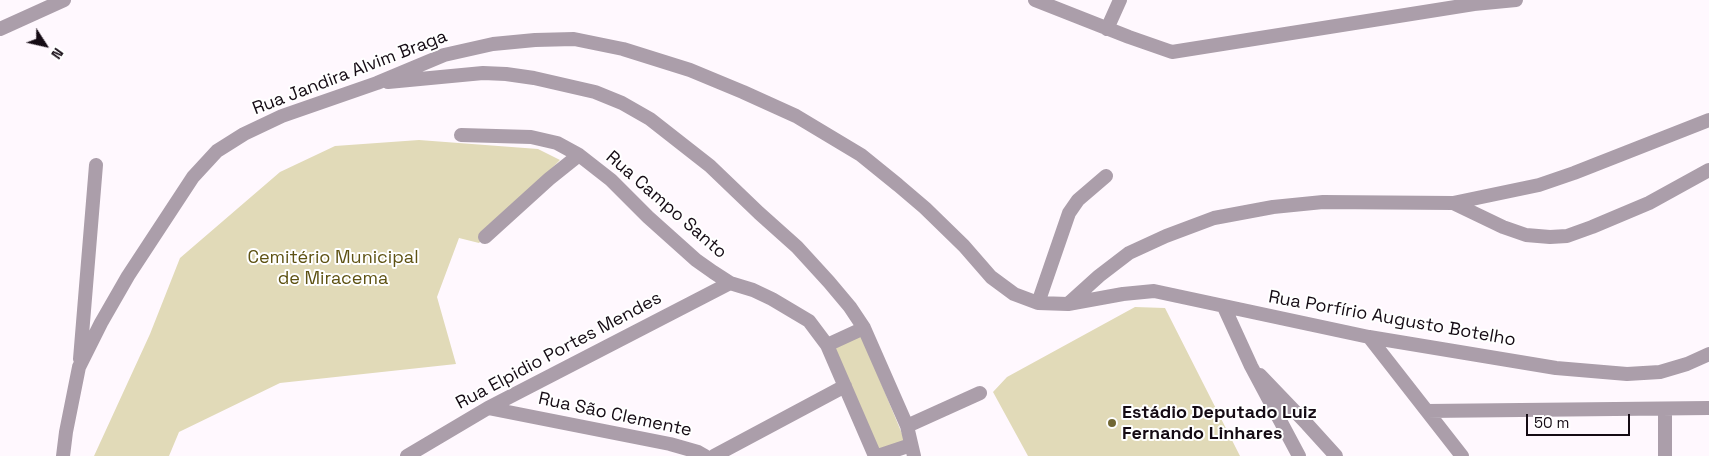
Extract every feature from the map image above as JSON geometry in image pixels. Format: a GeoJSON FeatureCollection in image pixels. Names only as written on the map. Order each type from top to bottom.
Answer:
{"type":"FeatureCollection","features":[{"type":"Feature","properties":{"kind":"street"},"geometry":{"type":"LineString","coordinates":[[0,29],[64,0]]}},
{"type":"Feature","properties":{"kind":"street"},"geometry":{"type":"LineString","coordinates":[[1035,0],[1107,29],[1172,52],[1474,2],[1516,0]]}},
{"type":"Feature","properties":{"kind":"street"},"geometry":{"type":"LineString","coordinates":[[1107,29],[1120,0]]}},
{"type":"Feature","properties":{"kind":"street","name":"Rua Jandira Alvim Braga"},"geometry":{"type":"LineString","coordinates":[[63,456],[79,367],[101,323],[128,276],[193,177],[217,151],[244,134],[282,116],[377,83],[444,55],[493,44],[535,40],[574,40],[613,47],[690,70],[743,92],[796,116],[861,156],[925,208],[964,246],[991,277],[1014,294],[1038,303],[1068,304]]}},
{"type":"Feature","properties":{"kind":"street"},"geometry":{"type":"LineString","coordinates":[[377,83],[483,73],[506,74],[534,78],[595,92],[622,103],[650,119],[710,166],[797,247],[840,294],[864,328],[907,426],[912,450],[877,456]]}},
{"type":"Feature","properties":{"kind":"street"},"geometry":{"type":"LineString","coordinates":[[1068,304],[1099,276],[1129,253],[1166,236],[1214,218],[1273,207],[1323,202],[1453,203],[1539,185],[1709,120]]}},
{"type":"Feature","properties":{"kind":"street","name":"Rua Campo Santo"},"geometry":{"type":"LineString","coordinates":[[461,135],[531,137],[557,143],[579,156],[611,180],[648,217],[696,260],[730,283],[753,290],[791,309],[809,321],[827,345],[877,456]]}},
{"type":"Feature","properties":{"kind":"street"},"geometry":{"type":"LineString","coordinates":[[485,237],[549,179],[579,156]]}},
{"type":"Feature","properties":{"kind":"street"},"geometry":{"type":"LineString","coordinates":[[79,367],[96,165]]}},
{"type":"Feature","properties":{"kind":"street"},"geometry":{"type":"LineString","coordinates":[[1453,203],[1503,227],[1526,235],[1567,236],[1592,228],[1649,203],[1709,170]]}},
{"type":"Feature","properties":{"kind":"street"},"geometry":{"type":"LineString","coordinates":[[1038,303],[1069,213],[1078,200],[1106,176]]}},
{"type":"Feature","properties":{"kind":"street","name":"Rua Elpidio Portes Mendes"},"geometry":{"type":"LineString","coordinates":[[407,456],[488,408],[730,283]]}},
{"type":"Feature","properties":{"kind":"street","name":"Rua Porfírio Augusto Botelho"},"geometry":{"type":"LineString","coordinates":[[1068,304],[1123,294],[1154,291],[1369,337],[1556,368],[1627,374],[1660,372],[1687,364],[1709,354]]}},
{"type":"Feature","properties":{"kind":"street"},"geometry":{"type":"LineString","coordinates":[[1224,307],[1250,366],[1299,456]]}},
{"type":"Feature","properties":{"kind":"street"},"geometry":{"type":"LineString","coordinates":[[827,345],[864,328]]}},
{"type":"Feature","properties":{"kind":"street"},"geometry":{"type":"LineString","coordinates":[[1369,337],[1462,456]]}},
{"type":"Feature","properties":{"kind":"street"},"geometry":{"type":"LineString","coordinates":[[1250,366],[1278,393],[1336,456]]}},
{"type":"Feature","properties":{"kind":"street"},"geometry":{"type":"LineString","coordinates":[[714,456],[845,386]]}},
{"type":"Feature","properties":{"kind":"street"},"geometry":{"type":"LineString","coordinates":[[907,426],[980,393]]}},
{"type":"Feature","properties":{"kind":"street","name":"Rua São Clemente"},"geometry":{"type":"LineString","coordinates":[[488,408],[670,444],[698,452],[705,456]]}},
{"type":"Feature","properties":{"kind":"street"},"geometry":{"type":"LineString","coordinates":[[1427,411],[1665,410],[1709,408]]}},
{"type":"Feature","properties":{"kind":"street"},"geometry":{"type":"LineString","coordinates":[[1665,410],[1665,456]]}},
{"type":"Feature","properties":{"kind":"green space","name":"Cemitério Municipal de Miracema"},"geometry":{"type":"Polygon","coordinates":[[[419,140],[538,149],[560,160],[479,243],[459,238],[437,297],[456,364],[280,383],[179,432],[169,456],[94,456],[150,334],[180,258],[280,172],[335,146],[419,140]]]}},
{"type":"Feature","properties":{"kind":"green space","name":"Estádio Deputado Luiz Fernando Linhares"},"geometry":{"type":"Polygon","coordinates":[[[1135,307],[1165,308],[1240,456],[1028,456],[993,392],[1007,377],[1135,307]]]}},
{"type":"Feature","properties":{"kind":"green space"},"geometry":{"type":"Polygon","coordinates":[[[860,332],[905,441],[871,451],[831,347],[860,332]]]}},
{"type":"Feature","properties":{"kind":"place","name":"Estádio Deputado Luiz Fernando Linhares"},"geometry":{"type":"Point","coordinates":[1112,423]}}]}
